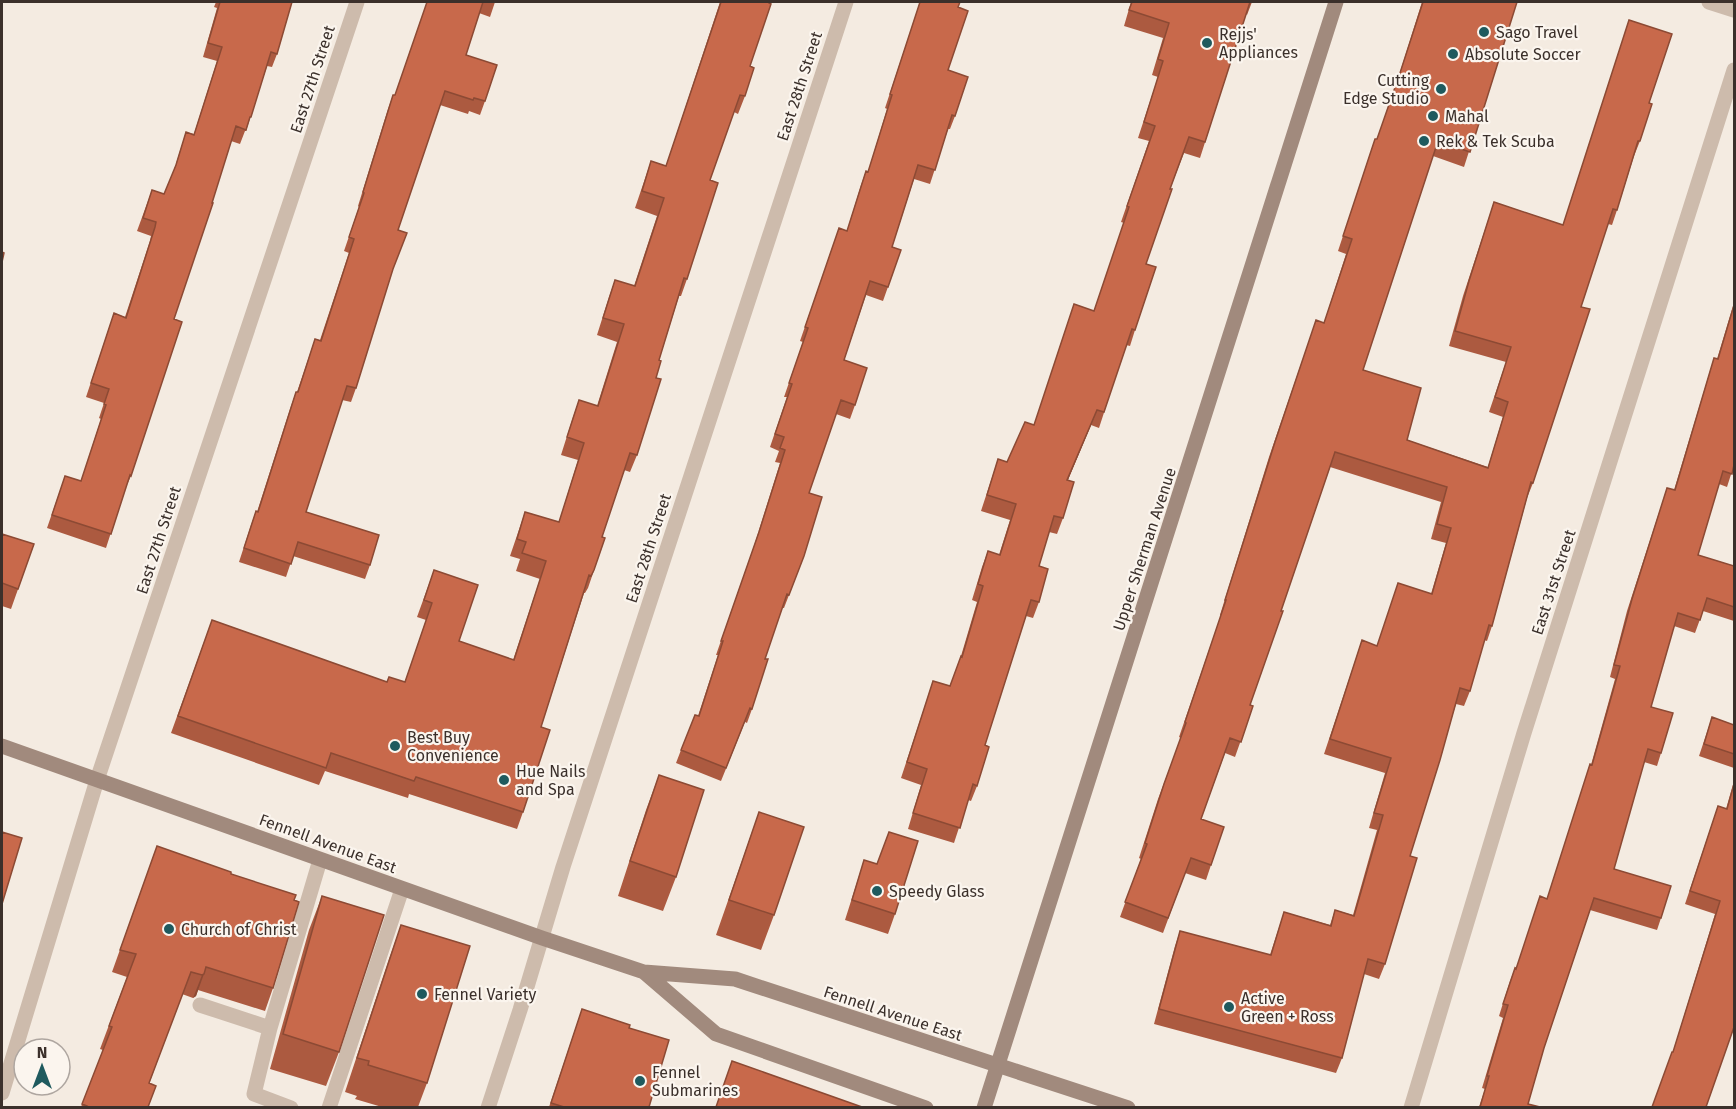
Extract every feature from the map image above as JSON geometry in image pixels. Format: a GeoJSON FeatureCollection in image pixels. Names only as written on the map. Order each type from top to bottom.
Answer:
{"type":"FeatureCollection","features":[{"type":"Feature","properties":{"kind":"main road","name":"Upper Sherman Avenue"},"geometry":{"type":"LineString","coordinates":[[984,1107],[1336,2]]}},
{"type":"Feature","properties":{"kind":"main road","name":"Fennell Avenue East"},"geometry":{"type":"LineString","coordinates":[[2,746],[402,889],[644,972],[735,979],[1128,1107]]}},
{"type":"Feature","properties":{"kind":"main road","name":"Fennell Avenue East"},"geometry":{"type":"LineString","coordinates":[[644,972],[716,1035],[926,1107]]}},
{"type":"Feature","properties":{"kind":"street","name":"East 27th Street"},"geometry":{"type":"LineString","coordinates":[[2,1093],[97,780],[357,2]]}},
{"type":"Feature","properties":{"kind":"street","name":"East 28th Street"},"geometry":{"type":"LineString","coordinates":[[488,1107],[563,867],[846,2]]}},
{"type":"Feature","properties":{"kind":"street"},"geometry":{"type":"LineString","coordinates":[[1709,2],[1734,10]]}},
{"type":"Feature","properties":{"kind":"street","name":"East 31st Street"},"geometry":{"type":"LineString","coordinates":[[1411,1107],[1524,733],[1734,70]]}},
{"type":"Feature","properties":{"kind":"street"},"geometry":{"type":"LineString","coordinates":[[291,1107],[254,1094],[270,1028],[320,860]]}},
{"type":"Feature","properties":{"kind":"street"},"geometry":{"type":"LineString","coordinates":[[329,1107],[402,889]]}},
{"type":"Feature","properties":{"kind":"street"},"geometry":{"type":"LineString","coordinates":[[200,1005],[270,1028]]}},
{"type":"Feature","properties":{"kind":"building"},"geometry":{"type":"Polygon","coordinates":[[[220,2],[292,2],[277,54],[271,52],[246,130],[236,126],[174,319],[182,322],[111,534],[52,515],[65,476],[81,481],[106,405],[104,404],[109,389],[91,383],[114,313],[126,318],[155,227],[156,222],[143,218],[152,190],[164,194],[186,132],[194,135],[222,47],[208,43],[220,2]]]}},
{"type":"Feature","properties":{"kind":"building"},"geometry":{"type":"Polygon","coordinates":[[[427,2],[483,2],[466,55],[497,65],[485,101],[474,98],[473,100],[445,91],[398,230],[407,233],[393,269],[356,388],[347,386],[306,512],[379,535],[370,565],[298,542],[291,564],[244,548],[315,339],[321,341],[354,239],[349,237],[393,95],[395,95],[427,2]]]}},
{"type":"Feature","properties":{"kind":"building"},"geometry":{"type":"Polygon","coordinates":[[[721,2],[769,2],[771,4],[750,66],[754,68],[745,96],[740,95],[710,180],[718,183],[687,279],[684,278],[659,360],[661,361],[656,378],[661,379],[637,455],[630,453],[602,537],[605,538],[594,570],[591,576],[589,575],[541,727],[550,730],[523,812],[416,777],[414,781],[331,753],[326,768],[178,716],[212,620],[387,682],[389,677],[405,682],[432,603],[424,600],[434,570],[478,585],[459,641],[514,660],[546,561],[522,553],[526,542],[517,539],[525,512],[559,522],[584,443],[567,437],[579,400],[598,406],[624,324],[603,318],[615,280],[635,286],[664,198],[642,191],[651,161],[666,166],[721,2]]]}},
{"type":"Feature","properties":{"kind":"building"},"geometry":{"type":"Polygon","coordinates":[[[920,2],[960,2],[958,7],[968,11],[948,70],[968,77],[955,116],[952,115],[935,170],[918,165],[892,247],[901,250],[888,287],[870,281],[844,360],[867,368],[855,405],[841,400],[809,493],[822,497],[804,556],[789,595],[787,594],[765,659],[768,659],[752,709],[750,708],[726,768],[681,750],[695,715],[699,716],[723,641],[721,641],[785,450],[780,448],[784,437],[775,434],[808,328],[805,327],[839,228],[847,231],[866,171],[868,172],[920,2]]]}},
{"type":"Feature","properties":{"kind":"building"},"geometry":{"type":"Polygon","coordinates":[[[1132,2],[1250,2],[1205,142],[1189,137],[1170,189],[1172,189],[1146,264],[1156,267],[1104,412],[1097,410],[1067,480],[1074,482],[1063,518],[1054,516],[1039,566],[1048,569],[1039,602],[1031,600],[985,745],[989,747],[977,786],[973,784],[960,828],[913,813],[927,769],[907,762],[933,681],[950,686],[962,657],[983,586],[978,584],[988,551],[1000,555],[1016,504],[987,495],[998,459],[1007,462],[1025,422],[1034,425],[1074,304],[1094,311],[1155,126],[1144,122],[1163,61],[1158,59],[1169,23],[1129,10],[1132,2]]]}},
{"type":"Feature","properties":{"kind":"building"},"geometry":{"type":"Polygon","coordinates":[[[1423,2],[1517,2],[1470,152],[1438,141],[1363,370],[1421,388],[1407,440],[1488,468],[1508,402],[1495,397],[1511,347],[1455,331],[1494,202],[1563,225],[1629,20],[1672,34],[1617,210],[1613,209],[1581,307],[1590,309],[1533,483],[1531,482],[1492,626],[1489,625],[1470,691],[1460,688],[1410,856],[1417,858],[1385,964],[1368,959],[1342,1058],[1159,1009],[1180,931],[1271,955],[1284,912],[1331,926],[1335,910],[1354,916],[1383,815],[1374,813],[1391,758],[1330,739],[1362,640],[1377,646],[1398,583],[1432,594],[1451,528],[1437,524],[1447,487],[1335,452],[1250,705],[1253,706],[1241,742],[1230,738],[1201,819],[1224,827],[1211,865],[1191,858],[1168,918],[1125,902],[1147,844],[1145,843],[1164,784],[1186,723],[1316,320],[1324,323],[1352,239],[1343,236],[1423,2]]]}},
{"type":"Feature","properties":{"kind":"building"},"geometry":{"type":"Polygon","coordinates":[[[1734,305],[1734,465],[1732,474],[1723,471],[1698,555],[1734,566],[1734,607],[1707,598],[1700,620],[1678,613],[1651,707],[1673,713],[1661,753],[1648,749],[1614,869],[1671,886],[1661,918],[1594,898],[1544,1048],[1528,1104],[1540,1107],[1480,1107],[1508,1005],[1503,1004],[1540,896],[1547,899],[1590,764],[1592,765],[1620,666],[1614,665],[1632,599],[1667,488],[1675,490],[1714,358],[1718,359],[1734,305]]]}},
{"type":"Feature","properties":{"kind":"building"},"geometry":{"type":"Polygon","coordinates":[[[2,534],[34,544],[18,589],[2,583],[2,534]]]}},
{"type":"Feature","properties":{"kind":"building"},"geometry":{"type":"Polygon","coordinates":[[[1712,717],[1734,725],[1734,754],[1704,744],[1712,717]]]}},
{"type":"Feature","properties":{"kind":"building"},"geometry":{"type":"Polygon","coordinates":[[[659,775],[704,790],[676,877],[630,861],[659,775]]]}},
{"type":"Feature","properties":{"kind":"building"},"geometry":{"type":"Polygon","coordinates":[[[1734,784],[1734,1027],[1706,1107],[1652,1107],[1673,1052],[1720,901],[1690,891],[1718,806],[1727,809],[1734,784]]]}},
{"type":"Feature","properties":{"kind":"building"},"geometry":{"type":"Polygon","coordinates":[[[759,812],[804,827],[774,915],[729,900],[759,812]]]}},
{"type":"Feature","properties":{"kind":"building"},"geometry":{"type":"Polygon","coordinates":[[[2,832],[22,838],[2,904],[2,832]]]}},
{"type":"Feature","properties":{"kind":"building","name":"Speedy Glass"},"geometry":{"type":"Polygon","coordinates":[[[889,832],[918,841],[895,914],[852,900],[864,860],[877,864],[889,832]]]}},
{"type":"Feature","properties":{"kind":"building"},"geometry":{"type":"Polygon","coordinates":[[[157,846],[231,872],[231,874],[296,895],[294,900],[299,902],[273,988],[206,967],[202,975],[191,972],[149,1083],[156,1086],[148,1107],[86,1107],[82,1104],[112,1027],[109,1026],[136,954],[120,950],[157,846]]]}},
{"type":"Feature","properties":{"kind":"building"},"geometry":{"type":"Polygon","coordinates":[[[322,896],[384,915],[339,1052],[283,1034],[322,896]]]}},
{"type":"Feature","properties":{"kind":"building"},"geometry":{"type":"Polygon","coordinates":[[[401,925],[470,946],[427,1083],[368,1065],[369,1061],[357,1058],[401,925]]]}},
{"type":"Feature","properties":{"kind":"building"},"geometry":{"type":"Polygon","coordinates":[[[582,1009],[630,1025],[629,1028],[669,1040],[649,1107],[564,1107],[551,1103],[582,1009]]]}},
{"type":"Feature","properties":{"kind":"building"},"geometry":{"type":"Polygon","coordinates":[[[732,1061],[862,1107],[716,1107],[732,1061]]]}},
{"type":"Feature","properties":{"kind":"place","name":"Sago Travel"},"geometry":{"type":"Point","coordinates":[1484,32]}},
{"type":"Feature","properties":{"kind":"place","name":"Rejjs' Appliances"},"geometry":{"type":"Point","coordinates":[1207,43]}},
{"type":"Feature","properties":{"kind":"place","name":"Absolute Soccer"},"geometry":{"type":"Point","coordinates":[1453,54]}},
{"type":"Feature","properties":{"kind":"place","name":"Cutting Edge Studio"},"geometry":{"type":"Point","coordinates":[1441,89]}},
{"type":"Feature","properties":{"kind":"place","name":"Mahal"},"geometry":{"type":"Point","coordinates":[1433,116]}},
{"type":"Feature","properties":{"kind":"place","name":"Rek & Tek Scuba"},"geometry":{"type":"Point","coordinates":[1424,141]}},
{"type":"Feature","properties":{"kind":"place","name":"Best Buy Convenience"},"geometry":{"type":"Point","coordinates":[395,746]}},
{"type":"Feature","properties":{"kind":"place","name":"Hue Nails and Spa"},"geometry":{"type":"Point","coordinates":[504,780]}},
{"type":"Feature","properties":{"kind":"place","name":"Speedy Glass"},"geometry":{"type":"Point","coordinates":[877,891]}},
{"type":"Feature","properties":{"kind":"place","name":"Church of Christ"},"geometry":{"type":"Point","coordinates":[169,929]}},
{"type":"Feature","properties":{"kind":"place","name":"Fennel Variety"},"geometry":{"type":"Point","coordinates":[422,994]}},
{"type":"Feature","properties":{"kind":"place","name":"Active Green + Ross"},"geometry":{"type":"Point","coordinates":[1229,1007]}},
{"type":"Feature","properties":{"kind":"place","name":"Fennel Submarines"},"geometry":{"type":"Point","coordinates":[640,1081]}}]}
